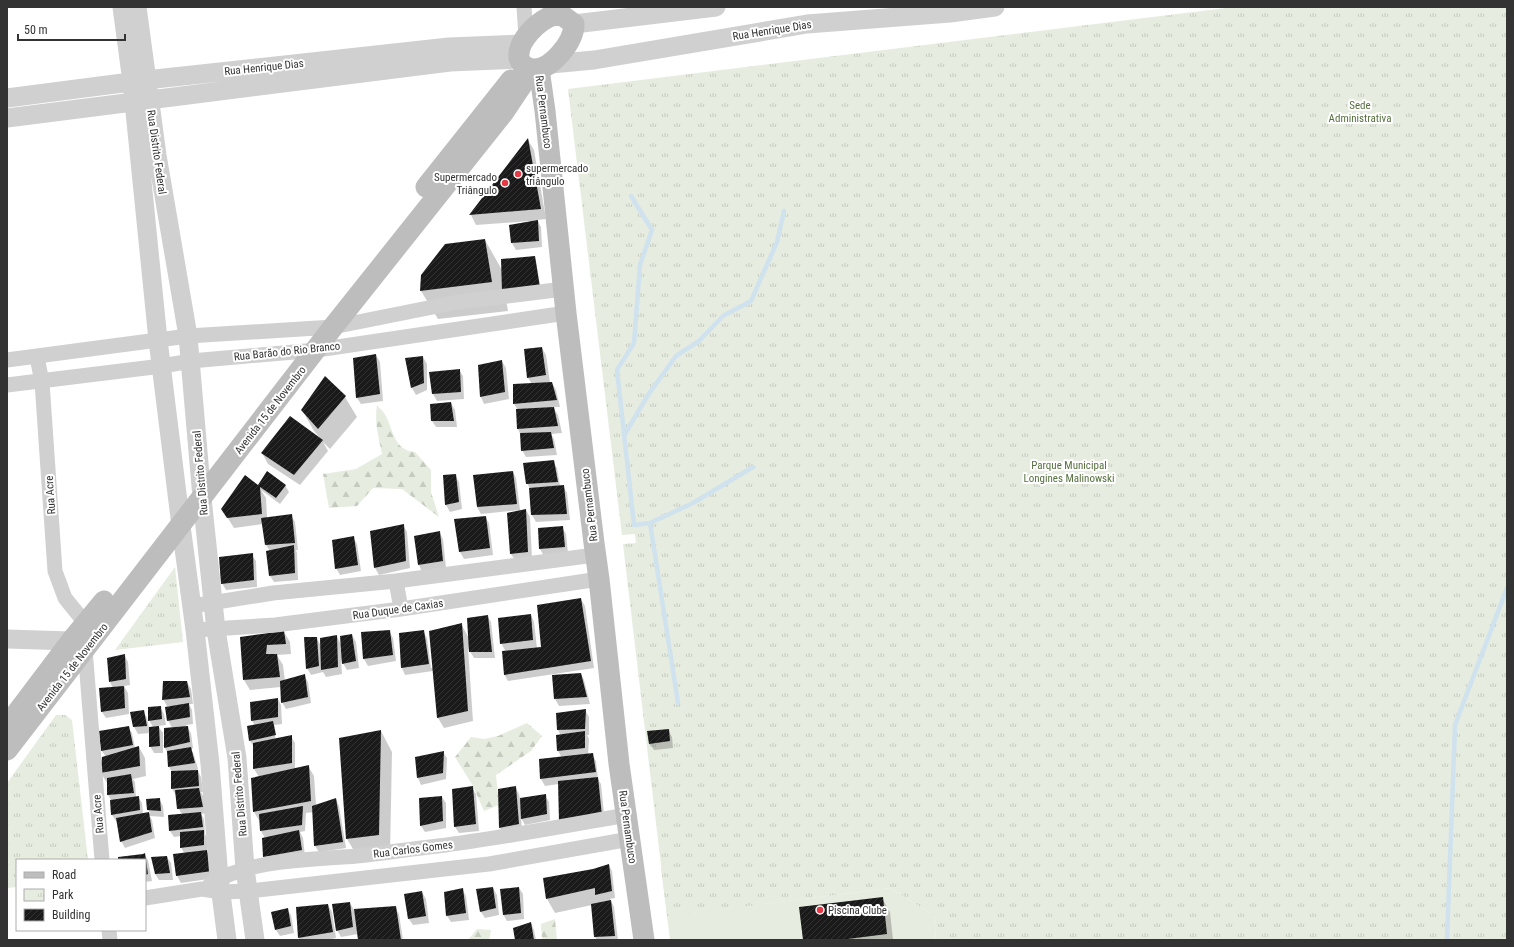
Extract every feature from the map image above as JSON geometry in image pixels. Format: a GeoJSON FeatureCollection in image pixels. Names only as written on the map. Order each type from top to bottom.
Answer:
{"type":"FeatureCollection","features":[{"type":"Feature","properties":{"kind":"main road","name":"Avenida 15 de Novembro"},"geometry":{"type":"LineString","coordinates":[[7,750],[78,645],[86,624],[180,516],[202,498],[324,327],[530,58],[544,18],[562,14],[574,32],[564,49],[530,58]]}},
{"type":"Feature","properties":{"kind":"main road","name":"Rua Pernambuco"},"geometry":{"type":"LineString","coordinates":[[530,58],[545,111],[566,313],[599,579],[619,764],[644,940]]}},
{"type":"Feature","properties":{"kind":"main road","name":"Avenida 15 de Novembro"},"geometry":{"type":"LineString","coordinates":[[7,726],[78,645],[180,516],[200,477],[307,350]]}},
{"type":"Feature","properties":{"kind":"street","name":"Rua Distrito Federal"},"geometry":{"type":"LineString","coordinates":[[122,7],[139,81],[142,101],[158,340],[195,630],[210,764],[220,885],[227,940]]}},
{"type":"Feature","properties":{"kind":"street","name":"Rua Distrito Federal"},"geometry":{"type":"LineString","coordinates":[[137,7],[139,81]]}},
{"type":"Feature","properties":{"kind":"street","name":"Rua Pernambuco"},"geometry":{"type":"LineString","coordinates":[[524,7],[530,58]]}},
{"type":"Feature","properties":{"kind":"street"},"geometry":{"type":"LineString","coordinates":[[562,14],[716,7]]}},
{"type":"Feature","properties":{"kind":"street","name":"Rua Henrique Dias"},"geometry":{"type":"LineString","coordinates":[[8,112],[142,101],[450,62],[530,58],[594,60],[806,16],[950,13],[995,7]]}},
{"type":"Feature","properties":{"kind":"street","name":"Rua Henrique Dias"},"geometry":{"type":"LineString","coordinates":[[7,98],[139,81],[449,47],[530,58]]}},
{"type":"Feature","properties":{"kind":"street","name":"Rua Distrito Federal"},"geometry":{"type":"LineString","coordinates":[[142,101],[157,156],[188,336],[200,477],[216,630],[237,758],[245,869],[255,940]]}},
{"type":"Feature","properties":{"kind":"street","name":"Rua Barão do Rio Branco"},"geometry":{"type":"LineString","coordinates":[[7,360],[188,336],[324,327],[458,302],[564,289]]}},
{"type":"Feature","properties":{"kind":"street"},"geometry":{"type":"LineString","coordinates":[[458,302],[463,327]]}},
{"type":"Feature","properties":{"kind":"street","name":"Rua Barão do Rio Branco"},"geometry":{"type":"LineString","coordinates":[[7,385],[42,382],[190,361],[307,350],[566,313]]}},
{"type":"Feature","properties":{"kind":"street","name":"Rua Acre"},"geometry":{"type":"LineString","coordinates":[[37,357],[42,382],[55,571],[65,598],[86,624]]}},
{"type":"Feature","properties":{"kind":"street"},"geometry":{"type":"LineString","coordinates":[[192,606],[273,593],[396,581],[595,555]]}},
{"type":"Feature","properties":{"kind":"street","name":"Rua Duque de Caxias"},"geometry":{"type":"LineString","coordinates":[[195,630],[216,630],[275,625],[401,609],[599,579]]}},
{"type":"Feature","properties":{"kind":"street"},"geometry":{"type":"LineString","coordinates":[[396,581],[401,609]]}},
{"type":"Feature","properties":{"kind":"street"},"geometry":{"type":"LineString","coordinates":[[7,639],[78,645]]}},
{"type":"Feature","properties":{"kind":"street","name":"Rua Acre"},"geometry":{"type":"LineString","coordinates":[[78,645],[102,859]]}},
{"type":"Feature","properties":{"kind":"street"},"geometry":{"type":"LineString","coordinates":[[210,764],[237,758]]}},
{"type":"Feature","properties":{"kind":"street","name":"Rua Carlos Gomes"},"geometry":{"type":"LineString","coordinates":[[146,898],[220,885],[245,869],[288,862],[358,856],[485,840],[627,815]]}},
{"type":"Feature","properties":{"kind":"street","name":"Rua Carlos Gomes"},"geometry":{"type":"LineString","coordinates":[[220,885],[249,891],[363,879],[489,864],[630,839]]}},
{"type":"Feature","properties":{"kind":"street"},"geometry":{"type":"LineString","coordinates":[[485,840],[489,864]]}},
{"type":"Feature","properties":{"kind":"street"},"geometry":{"type":"LineString","coordinates":[[358,856],[363,879]]}},
{"type":"Feature","properties":{"kind":"green space","name":"Parque Municipal Longines Malinowski"},"geometry":{"type":"Polygon","coordinates":[[[1234,7],[1507,7],[1507,940],[936,940],[934,916],[891,888],[667,916],[623,544],[636,543],[635,534],[622,535],[568,89],[1234,7]]]}},
{"type":"Feature","properties":{"kind":"green space"},"geometry":{"type":"Polygon","coordinates":[[[377,406],[387,418],[396,440],[400,445],[406,450],[415,452],[431,470],[431,492],[439,517],[402,489],[373,488],[357,506],[329,508],[323,474],[356,469],[382,454],[376,424],[377,406]]]}},
{"type":"Feature","properties":{"kind":"green space"},"geometry":{"type":"Polygon","coordinates":[[[175,567],[183,642],[115,650],[175,567]]]}},
{"type":"Feature","properties":{"kind":"green space"},"geometry":{"type":"Polygon","coordinates":[[[56,715],[65,715],[72,720],[88,859],[16,859],[16,887],[7,888],[7,783],[56,715]]]}},
{"type":"Feature","properties":{"kind":"green space"},"geometry":{"type":"Polygon","coordinates":[[[527,723],[542,736],[531,751],[496,775],[499,805],[484,811],[473,786],[455,757],[471,737],[484,739],[498,736],[527,723]]]}},
{"type":"Feature","properties":{"kind":"green space","name":"Piscina Clube"},"geometry":{"type":"Polygon","coordinates":[[[757,856],[763,904],[891,888],[934,916],[936,940],[670,940],[661,868],[757,856]]]}},
{"type":"Feature","properties":{"kind":"green space"},"geometry":{"type":"Polygon","coordinates":[[[555,919],[557,940],[542,940],[541,924],[555,919]]]}},
{"type":"Feature","properties":{"kind":"green space"},"geometry":{"type":"Polygon","coordinates":[[[477,929],[491,930],[489,940],[468,940],[477,929]]]}},
{"type":"Feature","properties":{"kind":"building","name":"supermercado triângulo"},"geometry":{"type":"Polygon","coordinates":[[[528,138],[541,209],[469,215],[528,138]]]}},
{"type":"Feature","properties":{"kind":"building"},"geometry":{"type":"Polygon","coordinates":[[[538,220],[539,241],[511,243],[509,225],[538,220]]]}},
{"type":"Feature","properties":{"kind":"building"},"geometry":{"type":"Polygon","coordinates":[[[485,239],[492,282],[420,291],[421,275],[445,244],[485,239]]]}},
{"type":"Feature","properties":{"kind":"building"},"geometry":{"type":"Polygon","coordinates":[[[535,256],[540,288],[502,291],[501,259],[535,256]]]}},
{"type":"Feature","properties":{"kind":"building"},"geometry":{"type":"Polygon","coordinates":[[[542,347],[546,375],[527,378],[524,349],[542,347]]]}},
{"type":"Feature","properties":{"kind":"building"},"geometry":{"type":"Polygon","coordinates":[[[376,354],[380,394],[356,398],[353,358],[376,354]]]}},
{"type":"Feature","properties":{"kind":"building"},"geometry":{"type":"Polygon","coordinates":[[[423,356],[424,383],[411,388],[405,358],[423,356]]]}},
{"type":"Feature","properties":{"kind":"building"},"geometry":{"type":"Polygon","coordinates":[[[502,360],[505,392],[480,397],[478,365],[502,360]]]}},
{"type":"Feature","properties":{"kind":"building"},"geometry":{"type":"Polygon","coordinates":[[[460,369],[461,392],[432,394],[429,372],[460,369]]]}},
{"type":"Feature","properties":{"kind":"building"},"geometry":{"type":"Polygon","coordinates":[[[325,376],[346,396],[318,429],[301,410],[325,376]]]}},
{"type":"Feature","properties":{"kind":"building"},"geometry":{"type":"Polygon","coordinates":[[[552,382],[557,400],[513,404],[513,384],[552,382]]]}},
{"type":"Feature","properties":{"kind":"building"},"geometry":{"type":"Polygon","coordinates":[[[451,402],[454,421],[431,421],[430,404],[451,402]]]}},
{"type":"Feature","properties":{"kind":"building"},"geometry":{"type":"Polygon","coordinates":[[[554,407],[558,426],[517,429],[516,409],[554,407]]]}},
{"type":"Feature","properties":{"kind":"building"},"geometry":{"type":"Polygon","coordinates":[[[290,416],[323,440],[294,475],[261,453],[290,416]]]}},
{"type":"Feature","properties":{"kind":"building"},"geometry":{"type":"Polygon","coordinates":[[[551,432],[554,448],[521,451],[520,433],[551,432]]]}},
{"type":"Feature","properties":{"kind":"building"},"geometry":{"type":"Polygon","coordinates":[[[554,460],[558,482],[526,484],[523,463],[554,460]]]}},
{"type":"Feature","properties":{"kind":"building"},"geometry":{"type":"Polygon","coordinates":[[[267,471],[286,485],[276,498],[260,487],[262,514],[227,518],[221,509],[245,475],[258,485],[267,471]]]}},
{"type":"Feature","properties":{"kind":"building"},"geometry":{"type":"Polygon","coordinates":[[[513,471],[517,504],[477,507],[473,475],[513,471]]]}},
{"type":"Feature","properties":{"kind":"building"},"geometry":{"type":"Polygon","coordinates":[[[456,474],[459,502],[445,505],[443,475],[456,474]]]}},
{"type":"Feature","properties":{"kind":"building"},"geometry":{"type":"Polygon","coordinates":[[[564,485],[567,514],[531,515],[529,488],[564,485]]]}},
{"type":"Feature","properties":{"kind":"building"},"geometry":{"type":"Polygon","coordinates":[[[526,509],[528,552],[510,554],[507,513],[526,509]]]}},
{"type":"Feature","properties":{"kind":"building"},"geometry":{"type":"Polygon","coordinates":[[[292,514],[295,543],[265,545],[261,518],[292,514]]]}},
{"type":"Feature","properties":{"kind":"building"},"geometry":{"type":"Polygon","coordinates":[[[486,516],[490,548],[459,552],[454,519],[486,516]]]}},
{"type":"Feature","properties":{"kind":"building"},"geometry":{"type":"Polygon","coordinates":[[[404,524],[406,561],[374,568],[370,531],[404,524]]]}},
{"type":"Feature","properties":{"kind":"building"},"geometry":{"type":"Polygon","coordinates":[[[563,526],[565,547],[539,549],[538,528],[563,526]]]}},
{"type":"Feature","properties":{"kind":"building"},"geometry":{"type":"Polygon","coordinates":[[[440,531],[443,561],[418,565],[414,536],[440,531]]]}},
{"type":"Feature","properties":{"kind":"building"},"geometry":{"type":"Polygon","coordinates":[[[354,536],[358,565],[335,569],[332,540],[354,536]]]}},
{"type":"Feature","properties":{"kind":"building"},"geometry":{"type":"Polygon","coordinates":[[[294,545],[295,573],[269,576],[266,551],[294,545]]]}},
{"type":"Feature","properties":{"kind":"building"},"geometry":{"type":"Polygon","coordinates":[[[253,553],[254,580],[221,584],[219,557],[253,553]]]}},
{"type":"Feature","properties":{"kind":"building"},"geometry":{"type":"Polygon","coordinates":[[[581,598],[591,661],[504,675],[502,651],[541,647],[537,605],[581,598]]]}},
{"type":"Feature","properties":{"kind":"building"},"geometry":{"type":"Polygon","coordinates":[[[531,614],[533,640],[500,644],[498,618],[531,614]]]}},
{"type":"Feature","properties":{"kind":"building"},"geometry":{"type":"Polygon","coordinates":[[[488,615],[492,652],[469,652],[467,618],[488,615]]]}},
{"type":"Feature","properties":{"kind":"building"},"geometry":{"type":"Polygon","coordinates":[[[462,623],[468,711],[437,718],[429,631],[462,623]]]}},
{"type":"Feature","properties":{"kind":"building"},"geometry":{"type":"Polygon","coordinates":[[[390,630],[393,655],[363,659],[361,632],[390,630]]]}},
{"type":"Feature","properties":{"kind":"building"},"geometry":{"type":"Polygon","coordinates":[[[424,630],[429,664],[401,668],[399,633],[424,630]]]}},
{"type":"Feature","properties":{"kind":"building"},"geometry":{"type":"Polygon","coordinates":[[[284,631],[286,644],[267,645],[266,654],[277,654],[280,677],[243,680],[240,637],[284,631]]]}},
{"type":"Feature","properties":{"kind":"building"},"geometry":{"type":"Polygon","coordinates":[[[352,634],[356,661],[342,664],[340,636],[352,634]]]}},
{"type":"Feature","properties":{"kind":"building"},"geometry":{"type":"Polygon","coordinates":[[[337,635],[338,667],[321,670],[320,638],[337,635]]]}},
{"type":"Feature","properties":{"kind":"building"},"geometry":{"type":"Polygon","coordinates":[[[304,637],[317,637],[319,666],[306,669],[304,637]]]}},
{"type":"Feature","properties":{"kind":"building"},"geometry":{"type":"Polygon","coordinates":[[[125,654],[126,679],[109,682],[107,658],[125,654]]]}},
{"type":"Feature","properties":{"kind":"building"},"geometry":{"type":"Polygon","coordinates":[[[581,673],[587,697],[554,699],[552,675],[581,673]]]}},
{"type":"Feature","properties":{"kind":"building"},"geometry":{"type":"Polygon","coordinates":[[[305,674],[308,697],[281,703],[280,681],[305,674]]]}},
{"type":"Feature","properties":{"kind":"building"},"geometry":{"type":"Polygon","coordinates":[[[163,681],[187,681],[190,697],[162,700],[163,681]]]}},
{"type":"Feature","properties":{"kind":"building"},"geometry":{"type":"Polygon","coordinates":[[[124,686],[125,708],[101,712],[99,688],[124,686]]]}},
{"type":"Feature","properties":{"kind":"building"},"geometry":{"type":"Polygon","coordinates":[[[278,698],[278,717],[251,721],[250,702],[278,698]]]}},
{"type":"Feature","properties":{"kind":"building"},"geometry":{"type":"Polygon","coordinates":[[[189,703],[190,717],[167,721],[165,707],[189,703]]]}},
{"type":"Feature","properties":{"kind":"building"},"geometry":{"type":"Polygon","coordinates":[[[161,706],[162,719],[148,721],[148,707],[161,706]]]}},
{"type":"Feature","properties":{"kind":"building"},"geometry":{"type":"Polygon","coordinates":[[[586,709],[585,729],[557,730],[556,713],[586,709]]]}},
{"type":"Feature","properties":{"kind":"building"},"geometry":{"type":"Polygon","coordinates":[[[144,710],[147,726],[133,727],[130,712],[144,710]]]}},
{"type":"Feature","properties":{"kind":"building"},"geometry":{"type":"Polygon","coordinates":[[[273,721],[276,735],[249,741],[247,726],[273,721]]]}},
{"type":"Feature","properties":{"kind":"building"},"geometry":{"type":"Polygon","coordinates":[[[129,726],[133,745],[101,751],[99,731],[129,726]]]}},
{"type":"Feature","properties":{"kind":"building"},"geometry":{"type":"Polygon","coordinates":[[[159,726],[160,746],[149,747],[149,727],[159,726]]]}},
{"type":"Feature","properties":{"kind":"building"},"geometry":{"type":"Polygon","coordinates":[[[188,726],[190,742],[164,748],[164,728],[188,726]]]}},
{"type":"Feature","properties":{"kind":"building"},"geometry":{"type":"Polygon","coordinates":[[[669,729],[670,741],[649,744],[647,731],[669,729]]]}},
{"type":"Feature","properties":{"kind":"building"},"geometry":{"type":"Polygon","coordinates":[[[381,730],[379,835],[346,839],[339,738],[381,730]]]}},
{"type":"Feature","properties":{"kind":"building"},"geometry":{"type":"Polygon","coordinates":[[[585,731],[585,748],[557,751],[556,735],[585,731]]]}},
{"type":"Feature","properties":{"kind":"building"},"geometry":{"type":"Polygon","coordinates":[[[292,735],[292,763],[253,769],[253,743],[292,735]]]}},
{"type":"Feature","properties":{"kind":"building"},"geometry":{"type":"Polygon","coordinates":[[[139,746],[140,766],[100,773],[102,757],[139,746]]]}},
{"type":"Feature","properties":{"kind":"building"},"geometry":{"type":"Polygon","coordinates":[[[191,747],[195,763],[168,767],[167,751],[191,747]]]}},
{"type":"Feature","properties":{"kind":"building"},"geometry":{"type":"Polygon","coordinates":[[[444,751],[443,773],[417,778],[415,757],[444,751]]]}},
{"type":"Feature","properties":{"kind":"building"},"geometry":{"type":"Polygon","coordinates":[[[593,753],[596,772],[540,779],[539,759],[593,753]]]}},
{"type":"Feature","properties":{"kind":"building"},"geometry":{"type":"Polygon","coordinates":[[[309,765],[311,801],[253,812],[251,778],[309,765]]]}},
{"type":"Feature","properties":{"kind":"building"},"geometry":{"type":"Polygon","coordinates":[[[198,770],[199,786],[171,789],[171,771],[198,770]]]}},
{"type":"Feature","properties":{"kind":"building"},"geometry":{"type":"Polygon","coordinates":[[[131,774],[134,793],[107,795],[107,778],[131,774]]]}},
{"type":"Feature","properties":{"kind":"building"},"geometry":{"type":"Polygon","coordinates":[[[598,777],[602,816],[559,822],[558,781],[598,777]]]}},
{"type":"Feature","properties":{"kind":"building"},"geometry":{"type":"Polygon","coordinates":[[[473,786],[476,824],[454,827],[452,789],[473,786]]]}},
{"type":"Feature","properties":{"kind":"building"},"geometry":{"type":"Polygon","coordinates":[[[516,786],[519,824],[499,828],[498,789],[516,786]]]}},
{"type":"Feature","properties":{"kind":"building"},"geometry":{"type":"Polygon","coordinates":[[[199,788],[203,807],[177,809],[175,790],[199,788]]]}},
{"type":"Feature","properties":{"kind":"building"},"geometry":{"type":"Polygon","coordinates":[[[546,794],[547,814],[521,819],[520,798],[546,794]]]}},
{"type":"Feature","properties":{"kind":"building"},"geometry":{"type":"Polygon","coordinates":[[[139,796],[140,810],[111,815],[110,800],[139,796]]]}},
{"type":"Feature","properties":{"kind":"building"},"geometry":{"type":"Polygon","coordinates":[[[442,796],[443,821],[420,826],[419,798],[442,796]]]}},
{"type":"Feature","properties":{"kind":"building"},"geometry":{"type":"Polygon","coordinates":[[[160,798],[161,811],[147,810],[146,799],[160,798]]]}},
{"type":"Feature","properties":{"kind":"building"},"geometry":{"type":"Polygon","coordinates":[[[336,798],[343,842],[314,846],[312,806],[336,798]]]}},
{"type":"Feature","properties":{"kind":"building"},"geometry":{"type":"Polygon","coordinates":[[[303,806],[302,825],[260,831],[259,814],[303,806]]]}},
{"type":"Feature","properties":{"kind":"building"},"geometry":{"type":"Polygon","coordinates":[[[149,812],[152,832],[120,842],[116,818],[149,812]]]}},
{"type":"Feature","properties":{"kind":"building"},"geometry":{"type":"Polygon","coordinates":[[[201,812],[203,827],[169,831],[168,815],[201,812]]]}},
{"type":"Feature","properties":{"kind":"building"},"geometry":{"type":"Polygon","coordinates":[[[204,830],[204,845],[180,848],[180,832],[204,830]]]}},
{"type":"Feature","properties":{"kind":"building"},"geometry":{"type":"Polygon","coordinates":[[[299,830],[302,850],[263,857],[262,838],[299,830]]]}},
{"type":"Feature","properties":{"kind":"building"},"geometry":{"type":"Polygon","coordinates":[[[207,850],[212,871],[176,876],[173,854],[207,850]]]}},
{"type":"Feature","properties":{"kind":"building"},"geometry":{"type":"Polygon","coordinates":[[[145,853],[146,859],[118,859],[118,857],[145,853]]]}},
{"type":"Feature","properties":{"kind":"building"},"geometry":{"type":"Polygon","coordinates":[[[167,856],[170,873],[155,874],[151,857],[167,856]]]}},
{"type":"Feature","properties":{"kind":"building"},"geometry":{"type":"Polygon","coordinates":[[[146,860],[148,874],[146,875],[146,860]]]}},
{"type":"Feature","properties":{"kind":"building"},"geometry":{"type":"Polygon","coordinates":[[[609,864],[612,891],[595,895],[595,888],[546,899],[543,878],[593,869],[609,864]]]}},
{"type":"Feature","properties":{"kind":"building"},"geometry":{"type":"Polygon","coordinates":[[[493,887],[496,908],[480,912],[476,889],[493,887]]]}},
{"type":"Feature","properties":{"kind":"building"},"geometry":{"type":"Polygon","coordinates":[[[519,887],[521,913],[503,915],[500,889],[519,887]]]}},
{"type":"Feature","properties":{"kind":"building"},"geometry":{"type":"Polygon","coordinates":[[[463,888],[466,913],[446,916],[444,892],[463,888]]]}},
{"type":"Feature","properties":{"kind":"building"},"geometry":{"type":"Polygon","coordinates":[[[422,891],[426,916],[408,919],[404,894],[422,891]]]}},
{"type":"Feature","properties":{"kind":"building"},"geometry":{"type":"Polygon","coordinates":[[[883,897],[887,934],[840,940],[803,940],[799,907],[883,897]]]}},
{"type":"Feature","properties":{"kind":"building"},"geometry":{"type":"Polygon","coordinates":[[[611,900],[615,936],[594,937],[591,904],[611,900]]]}},
{"type":"Feature","properties":{"kind":"building"},"geometry":{"type":"Polygon","coordinates":[[[350,902],[353,927],[336,931],[332,904],[350,902]]]}},
{"type":"Feature","properties":{"kind":"building"},"geometry":{"type":"Polygon","coordinates":[[[328,904],[333,932],[298,938],[296,907],[328,904]]]}},
{"type":"Feature","properties":{"kind":"building"},"geometry":{"type":"Polygon","coordinates":[[[396,906],[401,940],[358,940],[354,909],[396,906]]]}},
{"type":"Feature","properties":{"kind":"building"},"geometry":{"type":"Polygon","coordinates":[[[288,908],[291,926],[275,930],[271,912],[288,908]]]}},
{"type":"Feature","properties":{"kind":"building"},"geometry":{"type":"Polygon","coordinates":[[[531,922],[534,940],[515,940],[513,928],[531,922]]]}},
{"type":"Feature","properties":{"kind":"waterway"},"geometry":{"type":"LineString","coordinates":[[631,196],[652,230],[640,265],[634,343],[617,370],[634,525],[650,523],[693,503],[753,467]]}},
{"type":"Feature","properties":{"kind":"waterway"},"geometry":{"type":"LineString","coordinates":[[625,434],[648,395],[676,356],[699,341],[723,316],[751,301],[777,242],[784,211]]}},
{"type":"Feature","properties":{"kind":"waterway"},"geometry":{"type":"LineString","coordinates":[[650,523],[678,703]]}},
{"type":"Feature","properties":{"kind":"waterway"},"geometry":{"type":"LineString","coordinates":[[1447,940],[1455,725],[1507,588]]}},
{"type":"Feature","properties":{"kind":"place","name":"supermercado triângulo"},"geometry":{"type":"Point","coordinates":[518,174]}},
{"type":"Feature","properties":{"kind":"place","name":"Supermercado Triângulo"},"geometry":{"type":"Point","coordinates":[505,183]}},
{"type":"Feature","properties":{"kind":"place","name":"Piscina Clube"},"geometry":{"type":"Point","coordinates":[820,910]}},
{"type":"Feature","properties":{"kind":"park label","name":"Sede Administrativa"},"geometry":{"type":"Point","coordinates":[1360,111]}}]}
